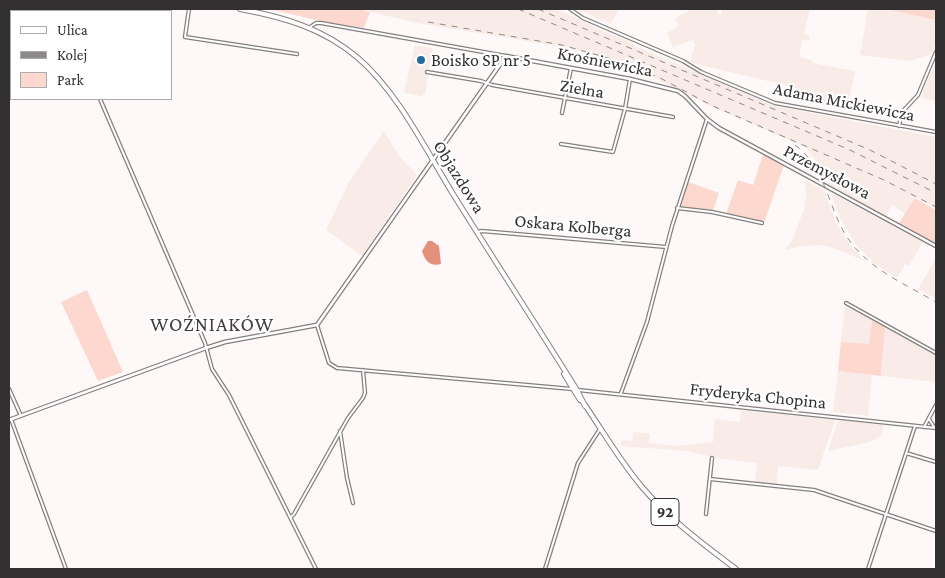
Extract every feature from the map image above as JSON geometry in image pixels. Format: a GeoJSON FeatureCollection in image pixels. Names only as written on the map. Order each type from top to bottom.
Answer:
{"type":"FeatureCollection","features":[{"type":"Feature","properties":{"kind":"main road","name":"92"},"geometry":{"type":"LineString","coordinates":[[240,9],[280,17],[310,27]]}},
{"type":"Feature","properties":{"kind":"main road","name":"Objazdowa"},"geometry":{"type":"LineString","coordinates":[[310,27],[344,47],[375,74],[394,100],[600,430],[624,464],[652,499],[685,529],[736,569]]}},
{"type":"Feature","properties":{"kind":"street"},"geometry":{"type":"LineString","coordinates":[[190,9],[185,37],[297,54]]}},
{"type":"Feature","properties":{"kind":"street","name":"Adama Mickiewicza"},"geometry":{"type":"LineString","coordinates":[[570,9],[583,18],[663,52],[734,86],[775,102],[936,132]]}},
{"type":"Feature","properties":{"kind":"street","name":"Krośniewicka"},"geometry":{"type":"LineString","coordinates":[[310,27],[316,23],[321,23],[658,85],[681,92],[707,119]]}},
{"type":"Feature","properties":{"kind":"street"},"geometry":{"type":"LineString","coordinates":[[899,126],[902,112],[918,95],[936,52]]}},
{"type":"Feature","properties":{"kind":"street"},"geometry":{"type":"LineString","coordinates":[[66,569],[10,420],[225,342],[317,325],[506,56]]}},
{"type":"Feature","properties":{"kind":"street"},"geometry":{"type":"LineString","coordinates":[[562,112],[571,68]]}},
{"type":"Feature","properties":{"kind":"street","name":"Zielna"},"geometry":{"type":"LineString","coordinates":[[427,72],[673,118]]}},
{"type":"Feature","properties":{"kind":"street"},"geometry":{"type":"LineString","coordinates":[[561,144],[613,152],[625,109],[630,79]]}},
{"type":"Feature","properties":{"kind":"street"},"geometry":{"type":"LineString","coordinates":[[100,100],[206,348],[212,369],[229,395],[316,569]]}},
{"type":"Feature","properties":{"kind":"street"},"geometry":{"type":"LineString","coordinates":[[620,394],[647,322],[677,208],[707,119]]}},
{"type":"Feature","properties":{"kind":"street","name":"Przemysłowa"},"geometry":{"type":"LineString","coordinates":[[707,119],[719,128],[936,246]]}},
{"type":"Feature","properties":{"kind":"street"},"geometry":{"type":"LineString","coordinates":[[677,208],[712,212],[762,223]]}},
{"type":"Feature","properties":{"kind":"street","name":"Oskara Kolberga"},"geometry":{"type":"LineString","coordinates":[[477,232],[667,247]]}},
{"type":"Feature","properties":{"kind":"street"},"geometry":{"type":"LineString","coordinates":[[846,303],[936,353]]}},
{"type":"Feature","properties":{"kind":"street","name":"Fryderyka Chopina"},"geometry":{"type":"LineString","coordinates":[[317,325],[328,363],[337,368],[620,394],[936,428]]}},
{"type":"Feature","properties":{"kind":"street"},"geometry":{"type":"LineString","coordinates":[[290,516],[294,514],[340,431],[363,398],[365,393],[363,370]]}},
{"type":"Feature","properties":{"kind":"street"},"geometry":{"type":"LineString","coordinates":[[9,389],[21,416]]}},
{"type":"Feature","properties":{"kind":"street"},"geometry":{"type":"LineString","coordinates":[[924,426],[936,405]]}},
{"type":"Feature","properties":{"kind":"street"},"geometry":{"type":"LineString","coordinates":[[928,419],[936,428]]}},
{"type":"Feature","properties":{"kind":"street"},"geometry":{"type":"LineString","coordinates":[[868,569],[915,426]]}},
{"type":"Feature","properties":{"kind":"street"},"geometry":{"type":"LineString","coordinates":[[545,569],[578,463],[600,430]]}},
{"type":"Feature","properties":{"kind":"street"},"geometry":{"type":"LineString","coordinates":[[340,431],[346,478],[353,503]]}},
{"type":"Feature","properties":{"kind":"street"},"geometry":{"type":"LineString","coordinates":[[906,453],[936,462]]}},
{"type":"Feature","properties":{"kind":"street"},"geometry":{"type":"LineString","coordinates":[[706,514],[712,458]]}},
{"type":"Feature","properties":{"kind":"street"},"geometry":{"type":"LineString","coordinates":[[710,479],[814,490],[936,531]]}},
{"type":"Feature","properties":{"kind":"shaded area"},"geometry":{"type":"Polygon","coordinates":[[[358,9],[555,9],[627,40],[635,46],[775,106],[936,137],[936,208],[913,196],[912,198],[914,199],[906,214],[892,205],[885,216],[828,184],[818,163],[805,147],[708,105],[645,73],[616,62],[551,45],[417,23],[358,9]]]}},
{"type":"Feature","properties":{"kind":"shaded area"},"geometry":{"type":"Polygon","coordinates":[[[577,9],[619,9],[611,24],[577,9]]]}},
{"type":"Feature","properties":{"kind":"shaded area"},"geometry":{"type":"Polygon","coordinates":[[[692,9],[716,9],[720,16],[723,9],[810,9],[804,34],[810,36],[809,41],[802,40],[799,57],[812,60],[812,63],[855,71],[849,100],[832,97],[830,106],[786,99],[789,87],[785,85],[690,62],[695,45],[693,40],[673,47],[667,33],[679,26],[675,18],[692,9]]]}},
{"type":"Feature","properties":{"kind":"shaded area"},"geometry":{"type":"Polygon","coordinates":[[[868,9],[885,9],[936,20],[936,42],[931,54],[911,61],[860,55],[868,9]]]}},
{"type":"Feature","properties":{"kind":"shaded area"},"geometry":{"type":"Polygon","coordinates":[[[415,45],[433,48],[425,94],[422,97],[404,92],[415,45]]]}},
{"type":"Feature","properties":{"kind":"shaded area"},"geometry":{"type":"Polygon","coordinates":[[[936,64],[936,101],[921,98],[926,83],[936,64]]]}},
{"type":"Feature","properties":{"kind":"shaded area"},"geometry":{"type":"Polygon","coordinates":[[[384,131],[399,156],[417,175],[362,256],[326,230],[349,182],[384,131]]]}},
{"type":"Feature","properties":{"kind":"shaded area"},"geometry":{"type":"Polygon","coordinates":[[[805,180],[824,190],[836,223],[849,243],[865,261],[831,247],[819,245],[785,250],[793,238],[804,209],[806,197],[805,180]]]}},
{"type":"Feature","properties":{"kind":"shaded area"},"geometry":{"type":"Polygon","coordinates":[[[830,192],[923,242],[909,266],[905,264],[897,278],[875,264],[856,245],[841,220],[830,192]]]}},
{"type":"Feature","properties":{"kind":"shaded area"},"geometry":{"type":"Polygon","coordinates":[[[428,241],[432,241],[439,246],[441,264],[431,264],[425,258],[422,251],[428,241]]]}},
{"type":"Feature","properties":{"kind":"shaded area"},"geometry":{"type":"Polygon","coordinates":[[[936,258],[936,299],[918,289],[936,258]]]}},
{"type":"Feature","properties":{"kind":"shaded area"},"geometry":{"type":"Polygon","coordinates":[[[845,304],[872,320],[869,345],[841,342],[845,304]]]}},
{"type":"Feature","properties":{"kind":"shaded area"},"geometry":{"type":"Polygon","coordinates":[[[885,327],[936,355],[936,377],[934,382],[881,376],[885,327]]]}},
{"type":"Feature","properties":{"kind":"shaded area"},"geometry":{"type":"Polygon","coordinates":[[[838,371],[872,375],[868,416],[833,412],[838,371]]]}},
{"type":"Feature","properties":{"kind":"shaded area"},"geometry":{"type":"Polygon","coordinates":[[[741,410],[835,420],[818,470],[778,466],[777,485],[755,482],[757,463],[715,458],[687,451],[621,446],[621,440],[632,441],[633,432],[650,434],[649,443],[678,446],[713,442],[715,419],[740,422],[741,410]]]}},
{"type":"Feature","properties":{"kind":"shaded area"},"geometry":{"type":"Polygon","coordinates":[[[838,420],[883,425],[882,435],[870,442],[828,451],[838,420]]]}},
{"type":"Feature","properties":{"kind":"green space"},"geometry":{"type":"Polygon","coordinates":[[[269,9],[358,9],[370,12],[364,28],[320,21],[269,9]]]}},
{"type":"Feature","properties":{"kind":"green space"},"geometry":{"type":"Polygon","coordinates":[[[885,9],[936,9],[936,20],[885,9]]]}},
{"type":"Feature","properties":{"kind":"green space"},"geometry":{"type":"Polygon","coordinates":[[[763,154],[784,165],[764,223],[726,214],[738,180],[753,185],[763,154]]]}},
{"type":"Feature","properties":{"kind":"green space"},"geometry":{"type":"Polygon","coordinates":[[[688,182],[719,193],[713,211],[680,208],[688,182]]]}},
{"type":"Feature","properties":{"kind":"green space"},"geometry":{"type":"Polygon","coordinates":[[[915,198],[936,210],[935,243],[899,223],[915,198]]]}},
{"type":"Feature","properties":{"kind":"green space"},"geometry":{"type":"Polygon","coordinates":[[[87,290],[123,372],[98,381],[61,302],[87,290]]]}},
{"type":"Feature","properties":{"kind":"green space"},"geometry":{"type":"Polygon","coordinates":[[[872,320],[885,327],[881,376],[838,371],[841,342],[869,344],[872,320]]]}},
{"type":"Feature","properties":{"kind":"railway"},"geometry":{"type":"LineString","coordinates":[[518,9],[850,150],[936,193]]}},
{"type":"Feature","properties":{"kind":"railway"},"geometry":{"type":"LineString","coordinates":[[538,9],[870,150],[936,184]]}},
{"type":"Feature","properties":{"kind":"railway"},"geometry":{"type":"LineString","coordinates":[[428,22],[562,45],[622,62],[662,79],[713,106],[884,180],[936,207]]}},
{"type":"Feature","properties":{"kind":"railway"},"geometry":{"type":"LineString","coordinates":[[795,145],[813,164],[839,222],[854,246],[863,256],[886,274],[936,302]]}},
{"type":"Feature","properties":{"kind":"place","name":"Boisko SP nr 5"},"geometry":{"type":"Point","coordinates":[421,60]}},
{"type":"Feature","properties":{"kind":"district","name":"WOŹNIAKÓW"},"geometry":{"type":"Point","coordinates":[212,325]}}]}
